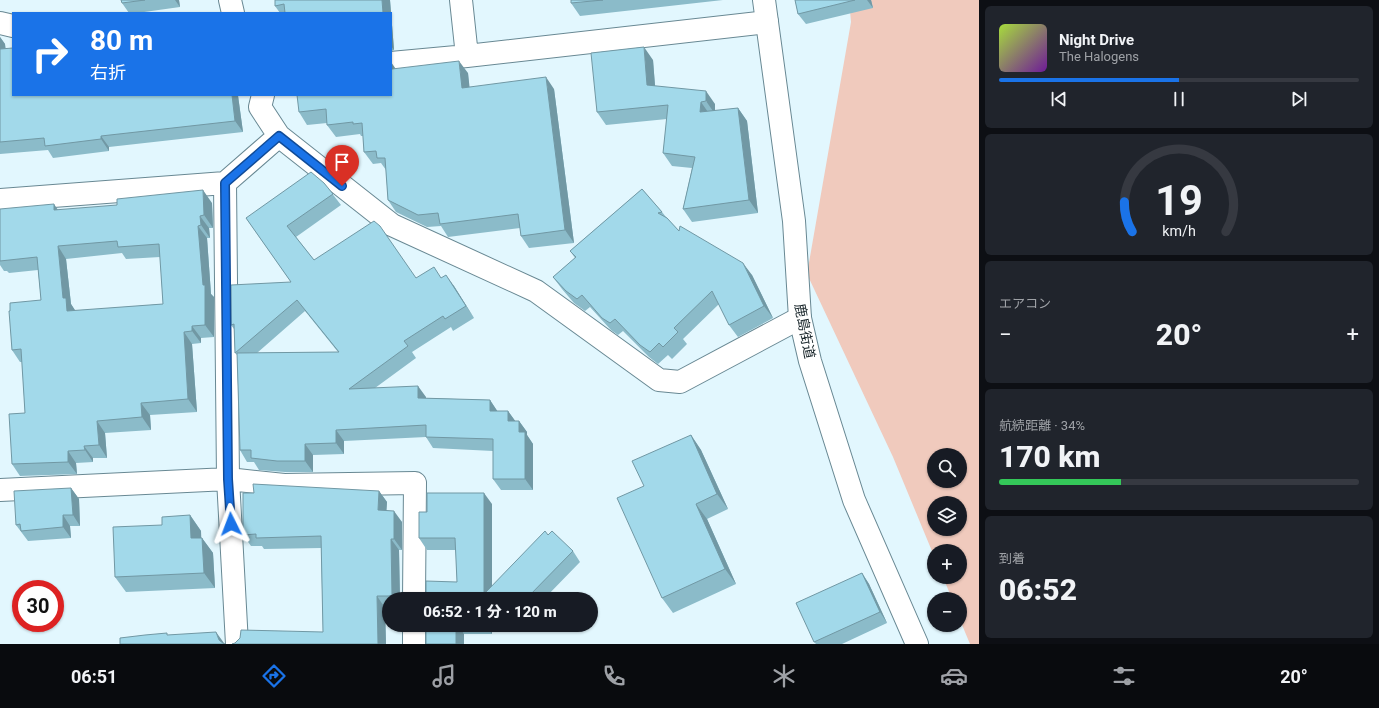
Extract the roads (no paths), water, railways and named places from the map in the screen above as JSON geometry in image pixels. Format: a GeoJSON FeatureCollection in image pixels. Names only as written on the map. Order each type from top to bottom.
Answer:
{"type":"FeatureCollection","features":[{"type":"Feature","properties":{"kind":"street"},"geometry":{"type":"LineString","coordinates":[[230,0],[233,12]]}},
{"type":"Feature","properties":{"kind":"street"},"geometry":{"type":"LineString","coordinates":[[461,0],[467,56]]}},
{"type":"Feature","properties":{"kind":"street","name":"鹿島街道"},"geometry":{"type":"LineString","coordinates":[[764,0],[794,221],[800,318],[813,368],[854,500],[917,644]]}},
{"type":"Feature","properties":{"kind":"street"},"geometry":{"type":"LineString","coordinates":[[392,63],[467,56],[768,22]]}},
{"type":"Feature","properties":{"kind":"street"},"geometry":{"type":"LineString","coordinates":[[0,23],[12,26]]}},
{"type":"Feature","properties":{"kind":"street"},"geometry":{"type":"LineString","coordinates":[[263,96],[260,107],[279,136],[392,225],[536,291],[659,380],[680,382],[800,318]]}},
{"type":"Feature","properties":{"kind":"street"},"geometry":{"type":"LineString","coordinates":[[0,200],[225,183],[279,136]]}},
{"type":"Feature","properties":{"kind":"street"},"geometry":{"type":"LineString","coordinates":[[225,183],[228,479],[238,644]]}},
{"type":"Feature","properties":{"kind":"street"},"geometry":{"type":"LineString","coordinates":[[0,490],[228,479],[284,485],[415,483],[414,592]]}},
{"type":"Feature","properties":{"kind":"street"},"geometry":{"type":"LineString","coordinates":[[414,632],[414,644]]}}]}
